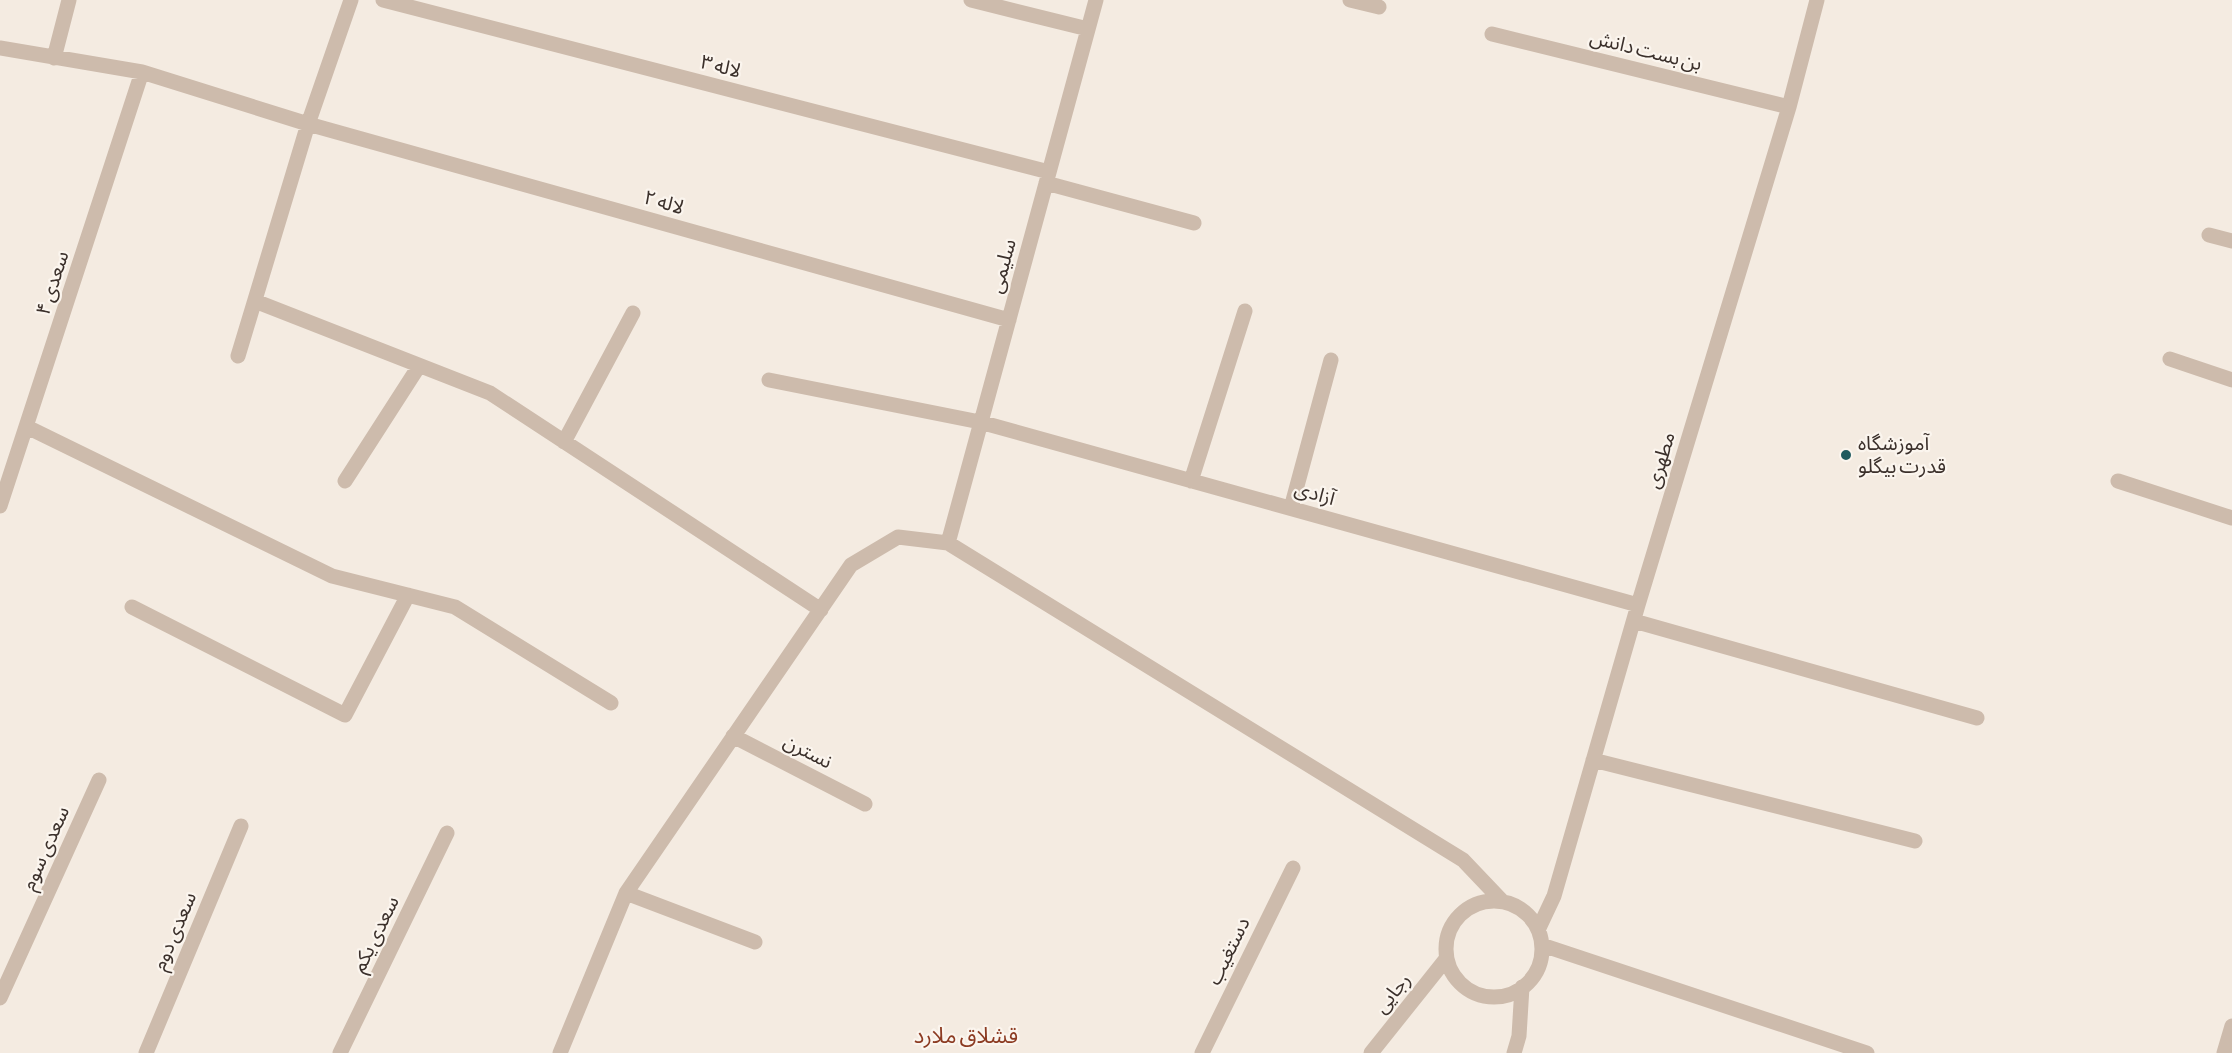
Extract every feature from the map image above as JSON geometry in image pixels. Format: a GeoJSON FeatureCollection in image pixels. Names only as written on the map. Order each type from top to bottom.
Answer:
{"type":"FeatureCollection","features":[{"type":"Feature","properties":{"kind":"street"},"geometry":{"type":"LineString","coordinates":[[54,58],[69,0]]}},
{"type":"Feature","properties":{"kind":"street"},"geometry":{"type":"LineString","coordinates":[[238,356],[308,124],[351,0]]}},
{"type":"Feature","properties":{"kind":"street","name":"لاله ۳"},"geometry":{"type":"LineString","coordinates":[[383,0],[1048,178],[1194,222]]}},
{"type":"Feature","properties":{"kind":"street"},"geometry":{"type":"LineString","coordinates":[[971,0],[1088,29]]}},
{"type":"Feature","properties":{"kind":"street","name":"سلیمی"},"geometry":{"type":"LineString","coordinates":[[948,543],[1096,0]]}},
{"type":"Feature","properties":{"kind":"street"},"geometry":{"type":"LineString","coordinates":[[1350,0],[1379,7]]}},
{"type":"Feature","properties":{"kind":"street","name":"مطهری"},"geometry":{"type":"LineString","coordinates":[[1538,930],[1554,896],[1638,605],[1789,107],[1817,0]]}},
{"type":"Feature","properties":{"kind":"street","name":"بن بست دانش"},"geometry":{"type":"LineString","coordinates":[[1492,34],[1789,107]]}},
{"type":"Feature","properties":{"kind":"street","name":"لاله ۲"},"geometry":{"type":"LineString","coordinates":[[0,48],[142,72],[308,124],[1009,320]]}},
{"type":"Feature","properties":{"kind":"street","name":"سعدی ۴"},"geometry":{"type":"LineString","coordinates":[[0,506],[142,72]]}},
{"type":"Feature","properties":{"kind":"street"},"geometry":{"type":"LineString","coordinates":[[2209,235],[2232,241]]}},
{"type":"Feature","properties":{"kind":"street"},"geometry":{"type":"LineString","coordinates":[[255,301],[490,393],[821,610]]}},
{"type":"Feature","properties":{"kind":"street"},"geometry":{"type":"LineString","coordinates":[[1191,481],[1245,311]]}},
{"type":"Feature","properties":{"kind":"street"},"geometry":{"type":"LineString","coordinates":[[564,442],[633,313]]}},
{"type":"Feature","properties":{"kind":"street"},"geometry":{"type":"LineString","coordinates":[[2170,359],[2232,380]]}},
{"type":"Feature","properties":{"kind":"street"},"geometry":{"type":"LineString","coordinates":[[1291,508],[1331,360]]}},
{"type":"Feature","properties":{"kind":"street"},"geometry":{"type":"LineString","coordinates":[[345,481],[419,366]]}},
{"type":"Feature","properties":{"kind":"street","name":"آزادی"},"geometry":{"type":"LineString","coordinates":[[769,380],[980,422],[1638,605]]}},
{"type":"Feature","properties":{"kind":"street"},"geometry":{"type":"LineString","coordinates":[[27,427],[332,576],[455,606],[611,703]]}},
{"type":"Feature","properties":{"kind":"street"},"geometry":{"type":"LineString","coordinates":[[2118,481],[2232,518]]}},
{"type":"Feature","properties":{"kind":"street"},"geometry":{"type":"LineString","coordinates":[[560,1053],[626,893],[851,565],[898,537],[948,543],[1463,860],[1502,901]]}},
{"type":"Feature","properties":{"kind":"street"},"geometry":{"type":"LineString","coordinates":[[132,607],[345,715],[408,595]]}},
{"type":"Feature","properties":{"kind":"street"},"geometry":{"type":"LineString","coordinates":[[1634,621],[1977,718]]}},
{"type":"Feature","properties":{"kind":"street","name":"نسترن"},"geometry":{"type":"LineString","coordinates":[[733,736],[865,804]]}},
{"type":"Feature","properties":{"kind":"street"},"geometry":{"type":"LineString","coordinates":[[1593,760],[1915,841]]}},
{"type":"Feature","properties":{"kind":"street","name":"سعدی سوم"},"geometry":{"type":"LineString","coordinates":[[0,998],[99,780]]}},
{"type":"Feature","properties":{"kind":"street","name":"سعدی دوم"},"geometry":{"type":"LineString","coordinates":[[146,1053],[241,826]]}},
{"type":"Feature","properties":{"kind":"street","name":"سعدی یکم"},"geometry":{"type":"LineString","coordinates":[[340,1053],[447,833]]}},
{"type":"Feature","properties":{"kind":"street","name":"دستغیب"},"geometry":{"type":"LineString","coordinates":[[1202,1053],[1293,868]]}},
{"type":"Feature","properties":{"kind":"street"},"geometry":{"type":"LineString","coordinates":[[626,893],[755,942]]}},
{"type":"Feature","properties":{"kind":"street"},"geometry":{"type":"LineString","coordinates":[[1486,901],[1502,901],[1517,906],[1530,916],[1538,930],[1542,945],[1540,962],[1534,976],[1522,987],[1508,995],[1492,997],[1476,994],[1463,986],[1452,974],[1446,959],[1446,944],[1450,928],[1459,915],[1472,906],[1486,901]]}},
{"type":"Feature","properties":{"kind":"street"},"geometry":{"type":"LineString","coordinates":[[1542,945],[1867,1053]]}},
{"type":"Feature","properties":{"kind":"street","name":"رجایی"},"geometry":{"type":"LineString","coordinates":[[1371,1053],[1446,959]]}},
{"type":"Feature","properties":{"kind":"street"},"geometry":{"type":"LineString","coordinates":[[1514,1053],[1519,1036],[1522,987]]}},
{"type":"Feature","properties":{"kind":"street"},"geometry":{"type":"LineString","coordinates":[[2227,1050],[2232,1026]]}},
{"type":"Feature","properties":{"kind":"place","name":"آموزشگاه قدرت بیگلو"},"geometry":{"type":"Point","coordinates":[1846,455]}},
{"type":"Feature","properties":{"kind":"district","name":"قشلاق ملارد"},"geometry":{"type":"Point","coordinates":[966,1035]}}]}
